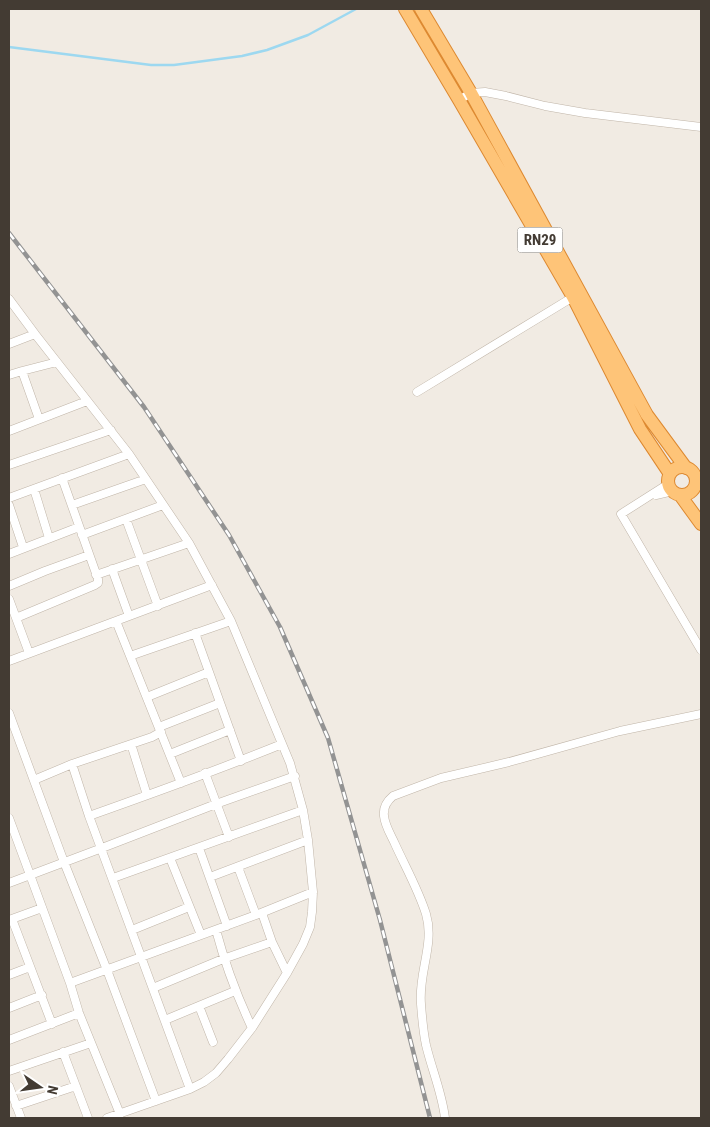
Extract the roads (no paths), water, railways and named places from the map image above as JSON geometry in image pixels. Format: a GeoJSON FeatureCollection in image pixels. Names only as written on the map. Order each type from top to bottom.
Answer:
{"type":"FeatureCollection","features":[{"type":"Feature","properties":{"kind":"highway","name":"RN29"},"geometry":{"type":"LineString","coordinates":[[405,9],[535,222],[647,415],[686,468],[694,474],[695,485],[701,498]]}},
{"type":"Feature","properties":{"kind":"highway","name":"RN29"},"geometry":{"type":"LineString","coordinates":[[421,9],[470,93],[640,429],[673,486],[701,524]]}},
{"type":"Feature","properties":{"kind":"highway"},"geometry":{"type":"LineString","coordinates":[[686,468],[677,468],[673,486],[685,494],[690,493],[695,485]]}},
{"type":"Feature","properties":{"kind":"street"},"geometry":{"type":"LineString","coordinates":[[459,100],[470,93],[485,92],[585,113],[701,127]]}},
{"type":"Feature","properties":{"kind":"street"},"geometry":{"type":"LineString","coordinates":[[417,392],[573,297]]}},
{"type":"Feature","properties":{"kind":"street"},"geometry":{"type":"LineString","coordinates":[[9,299],[13,310],[35,334],[129,454],[189,543],[231,621],[282,744],[294,776],[303,810],[308,840],[313,892],[310,927],[287,973],[252,1028],[216,1073],[204,1082],[190,1089],[108,1118]]}},
{"type":"Feature","properties":{"kind":"street"},"geometry":{"type":"LineString","coordinates":[[9,344],[35,334]]}},
{"type":"Feature","properties":{"kind":"street"},"geometry":{"type":"LineString","coordinates":[[9,375],[57,362]]}},
{"type":"Feature","properties":{"kind":"street"},"geometry":{"type":"LineString","coordinates":[[22,370],[39,419]]}},
{"type":"Feature","properties":{"kind":"street"},"geometry":{"type":"LineString","coordinates":[[9,420],[10,430],[88,401]]}},
{"type":"Feature","properties":{"kind":"street"},"geometry":{"type":"LineString","coordinates":[[9,466],[111,430]]}},
{"type":"Feature","properties":{"kind":"street"},"geometry":{"type":"LineString","coordinates":[[9,498],[129,454]]}},
{"type":"Feature","properties":{"kind":"street"},"geometry":{"type":"LineString","coordinates":[[16,618],[98,583],[62,478]]}},
{"type":"Feature","properties":{"kind":"street"},"geometry":{"type":"LineString","coordinates":[[72,505],[146,479]]}},
{"type":"Feature","properties":{"kind":"street"},"geometry":{"type":"LineString","coordinates":[[673,486],[621,514],[701,650]]}},
{"type":"Feature","properties":{"kind":"street"},"geometry":{"type":"LineString","coordinates":[[34,488],[49,538]]}},
{"type":"Feature","properties":{"kind":"street"},"geometry":{"type":"LineString","coordinates":[[9,505],[23,548]]}},
{"type":"Feature","properties":{"kind":"street"},"geometry":{"type":"LineString","coordinates":[[82,535],[163,505]]}},
{"type":"Feature","properties":{"kind":"street"},"geometry":{"type":"LineString","coordinates":[[126,518],[158,606]]}},
{"type":"Feature","properties":{"kind":"street"},"geometry":{"type":"LineString","coordinates":[[9,554],[79,527]]}},
{"type":"Feature","properties":{"kind":"street"},"geometry":{"type":"LineString","coordinates":[[96,575],[189,543]]}},
{"type":"Feature","properties":{"kind":"street"},"geometry":{"type":"LineString","coordinates":[[9,586],[89,555]]}},
{"type":"Feature","properties":{"kind":"street"},"geometry":{"type":"LineString","coordinates":[[112,569],[129,616]]}},
{"type":"Feature","properties":{"kind":"street"},"geometry":{"type":"LineString","coordinates":[[9,661],[212,585]]}},
{"type":"Feature","properties":{"kind":"street"},"geometry":{"type":"LineString","coordinates":[[9,599],[29,653]]}},
{"type":"Feature","properties":{"kind":"street"},"geometry":{"type":"LineString","coordinates":[[116,621],[181,783]]}},
{"type":"Feature","properties":{"kind":"street"},"geometry":{"type":"LineString","coordinates":[[130,656],[231,621]]}},
{"type":"Feature","properties":{"kind":"street"},"geometry":{"type":"LineString","coordinates":[[195,633],[241,760]]}},
{"type":"Feature","properties":{"kind":"street"},"geometry":{"type":"LineString","coordinates":[[147,697],[209,672]]}},
{"type":"Feature","properties":{"kind":"street"},"geometry":{"type":"LineString","coordinates":[[34,780],[72,764],[131,744],[220,703]]}},
{"type":"Feature","properties":{"kind":"street"},"geometry":{"type":"LineString","coordinates":[[9,713],[156,1101]]}},
{"type":"Feature","properties":{"kind":"street"},"geometry":{"type":"LineString","coordinates":[[445,1118],[442,1100],[426,1045],[420,1000],[429,943],[428,922],[426,912],[386,825],[383,815],[385,806],[393,796],[441,778],[620,732],[701,714]]}},
{"type":"Feature","properties":{"kind":"street"},"geometry":{"type":"LineString","coordinates":[[170,754],[230,730]]}},
{"type":"Feature","properties":{"kind":"street"},"geometry":{"type":"LineString","coordinates":[[131,744],[147,795]]}},
{"type":"Feature","properties":{"kind":"street"},"geometry":{"type":"LineString","coordinates":[[89,816],[282,744]]}},
{"type":"Feature","properties":{"kind":"street"},"geometry":{"type":"LineString","coordinates":[[72,764],[89,816],[190,1089]]}},
{"type":"Feature","properties":{"kind":"street"},"geometry":{"type":"LineString","coordinates":[[205,773],[229,837]]}},
{"type":"Feature","properties":{"kind":"street"},"geometry":{"type":"LineString","coordinates":[[9,883],[294,776]]}},
{"type":"Feature","properties":{"kind":"street"},"geometry":{"type":"LineString","coordinates":[[113,878],[303,810]]}},
{"type":"Feature","properties":{"kind":"street"},"geometry":{"type":"LineString","coordinates":[[9,818],[70,983],[79,1013],[120,1114]]}},
{"type":"Feature","properties":{"kind":"street"},"geometry":{"type":"LineString","coordinates":[[210,877],[308,840]]}},
{"type":"Feature","properties":{"kind":"street"},"geometry":{"type":"LineString","coordinates":[[9,847],[18,844]]}},
{"type":"Feature","properties":{"kind":"street"},"geometry":{"type":"LineString","coordinates":[[199,848],[227,926]]}},
{"type":"Feature","properties":{"kind":"street"},"geometry":{"type":"LineString","coordinates":[[170,858],[201,935]]}},
{"type":"Feature","properties":{"kind":"street"},"geometry":{"type":"LineString","coordinates":[[238,867],[287,973]]}},
{"type":"Feature","properties":{"kind":"street"},"geometry":{"type":"LineString","coordinates":[[70,983],[142,958],[313,892]]}},
{"type":"Feature","properties":{"kind":"street"},"geometry":{"type":"LineString","coordinates":[[132,930],[189,907]]}},
{"type":"Feature","properties":{"kind":"street"},"geometry":{"type":"LineString","coordinates":[[42,908],[10,919],[52,1024]]}},
{"type":"Feature","properties":{"kind":"street"},"geometry":{"type":"LineString","coordinates":[[216,930],[235,991],[252,1028]]}},
{"type":"Feature","properties":{"kind":"street"},"geometry":{"type":"LineString","coordinates":[[153,988],[272,942]]}},
{"type":"Feature","properties":{"kind":"street"},"geometry":{"type":"LineString","coordinates":[[9,975],[30,967]]}},
{"type":"Feature","properties":{"kind":"street"},"geometry":{"type":"LineString","coordinates":[[165,1020],[235,991]]}},
{"type":"Feature","properties":{"kind":"street"},"geometry":{"type":"LineString","coordinates":[[9,1008],[42,995]]}},
{"type":"Feature","properties":{"kind":"street"},"geometry":{"type":"LineString","coordinates":[[199,1006],[214,1042]]}},
{"type":"Feature","properties":{"kind":"street"},"geometry":{"type":"LineString","coordinates":[[9,1040],[79,1013]]}},
{"type":"Feature","properties":{"kind":"street"},"geometry":{"type":"LineString","coordinates":[[9,1071],[91,1043]]}},
{"type":"Feature","properties":{"kind":"street"},"geometry":{"type":"LineString","coordinates":[[63,1052],[88,1118]]}},
{"type":"Feature","properties":{"kind":"street"},"geometry":{"type":"LineString","coordinates":[[9,1086],[21,1118]]}},
{"type":"Feature","properties":{"kind":"street"},"geometry":{"type":"LineString","coordinates":[[16,1106],[76,1086]]}},
{"type":"Feature","properties":{"kind":"waterway"},"geometry":{"type":"LineString","coordinates":[[9,47],[151,65],[174,65],[242,56],[267,50],[308,35],[356,9]]}},
{"type":"Feature","properties":{"kind":"railway"},"geometry":{"type":"LineString","coordinates":[[9,233],[144,407],[229,535],[280,627],[328,738],[380,920],[430,1118]]}}]}
